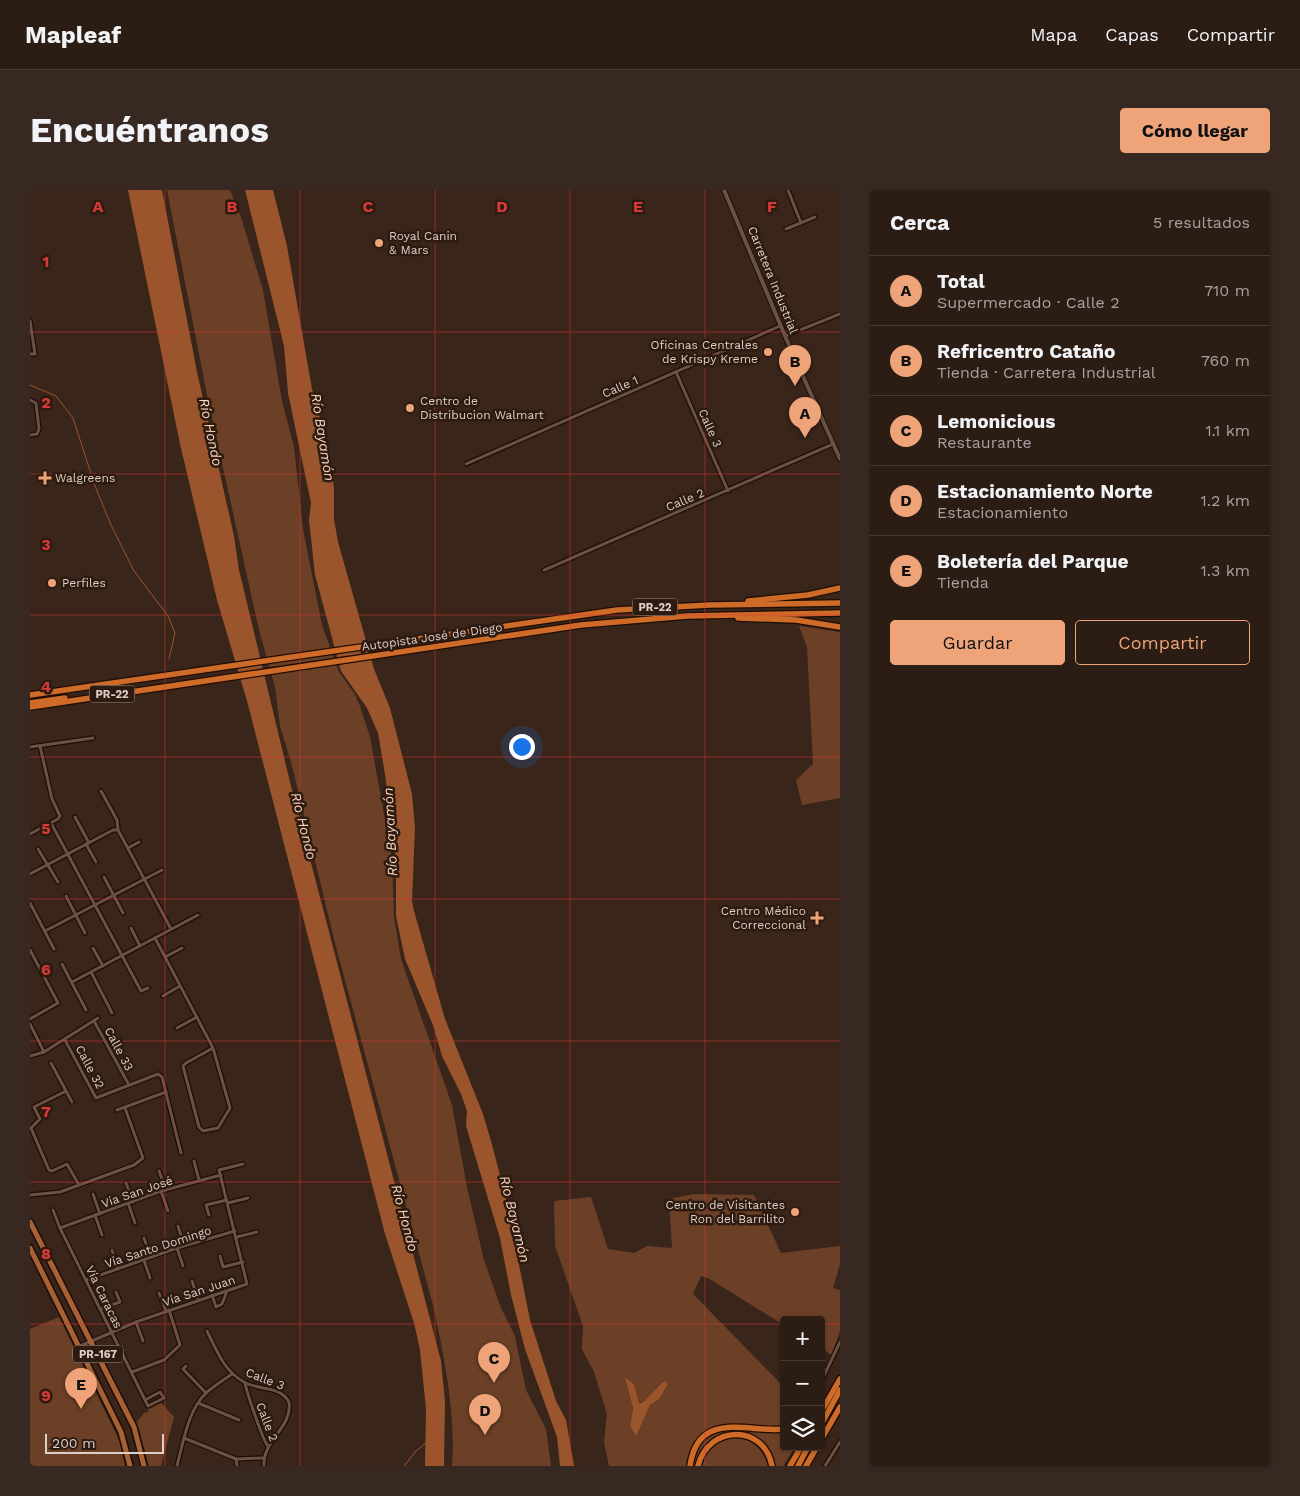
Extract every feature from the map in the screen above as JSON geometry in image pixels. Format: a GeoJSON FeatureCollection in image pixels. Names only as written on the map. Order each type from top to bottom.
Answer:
{"type":"FeatureCollection","features":[{"type":"Feature","properties":{"kind":"highway"},"geometry":{"type":"LineString","coordinates":[[710,605],[808,595],[840,588]]}},
{"type":"Feature","properties":{"kind":"highway","name":"Autopista José de Diego"},"geometry":{"type":"LineString","coordinates":[[30,695],[617,610],[710,605],[840,603]]}},
{"type":"Feature","properties":{"kind":"highway","name":"Autopista José de Diego"},"geometry":{"type":"LineString","coordinates":[[31,706],[617,621],[711,615],[840,613]]}},
{"type":"Feature","properties":{"kind":"highway"},"geometry":{"type":"LineString","coordinates":[[711,615],[796,620],[840,628]]}},
{"type":"Feature","properties":{"kind":"highway"},"geometry":{"type":"LineString","coordinates":[[30,699],[55,691]]}},
{"type":"Feature","properties":{"kind":"highway"},"geometry":{"type":"LineString","coordinates":[[824,1406],[840,1379]]}},
{"type":"Feature","properties":{"kind":"highway"},"geometry":{"type":"LineString","coordinates":[[825,1418],[840,1390]]}},
{"type":"Feature","properties":{"kind":"highway"},"geometry":{"type":"LineString","coordinates":[[822,1406],[827,1401]]}},
{"type":"Feature","properties":{"kind":"highway"},"geometry":{"type":"LineString","coordinates":[[825,1433],[840,1407]]}},
{"type":"Feature","properties":{"kind":"highway"},"geometry":{"type":"LineString","coordinates":[[690,1466],[697,1446],[709,1434],[717,1430],[733,1426],[780,1429]]}},
{"type":"Feature","properties":{"kind":"highway"},"geometry":{"type":"LineString","coordinates":[[698,1466],[706,1447],[719,1438],[732,1434],[746,1436],[758,1443],[766,1451],[772,1466]]}},
{"type":"Feature","properties":{"kind":"highway"},"geometry":{"type":"LineString","coordinates":[[790,1466],[799,1451]]}},
{"type":"Feature","properties":{"kind":"highway"},"geometry":{"type":"LineString","coordinates":[[798,1466],[806,1451]]}},
{"type":"Feature","properties":{"kind":"highway"},"geometry":{"type":"LineString","coordinates":[[806,1466],[815,1451]]}},
{"type":"Feature","properties":{"kind":"main road","name":"PR-167"},"geometry":{"type":"LineString","coordinates":[[30,1222],[134,1427],[144,1466]]}},
{"type":"Feature","properties":{"kind":"main road","name":"PR-167"},"geometry":{"type":"LineString","coordinates":[[30,1248],[121,1432],[130,1466]]}},
{"type":"Feature","properties":{"kind":"street","name":"Carretera Industrial"},"geometry":{"type":"LineString","coordinates":[[724,190],[780,326],[840,459]]}},
{"type":"Feature","properties":{"kind":"street"},"geometry":{"type":"LineString","coordinates":[[788,190],[801,223]]}},
{"type":"Feature","properties":{"kind":"street"},"geometry":{"type":"LineString","coordinates":[[786,229],[815,217]]}},
{"type":"Feature","properties":{"kind":"street"},"geometry":{"type":"LineString","coordinates":[[785,336],[840,314]]}},
{"type":"Feature","properties":{"kind":"street"},"geometry":{"type":"LineString","coordinates":[[30,321],[32,354]]}},
{"type":"Feature","properties":{"kind":"street","name":"Calle 1"},"geometry":{"type":"LineString","coordinates":[[466,464],[780,326]]}},
{"type":"Feature","properties":{"kind":"street","name":"Calle 3"},"geometry":{"type":"LineString","coordinates":[[676,372],[728,491]]}},
{"type":"Feature","properties":{"kind":"street"},"geometry":{"type":"LineString","coordinates":[[30,400],[36,403],[39,429],[36,434],[30,435]]}},
{"type":"Feature","properties":{"kind":"street","name":"Calle 2"},"geometry":{"type":"LineString","coordinates":[[544,570],[833,444]]}},
{"type":"Feature","properties":{"kind":"street"},"geometry":{"type":"LineString","coordinates":[[30,748],[93,738]]}},
{"type":"Feature","properties":{"kind":"street"},"geometry":{"type":"LineString","coordinates":[[30,834],[60,816],[52,799],[40,746]]}},
{"type":"Feature","properties":{"kind":"street"},"geometry":{"type":"LineString","coordinates":[[101,791],[117,820],[118,830],[171,930]]}},
{"type":"Feature","properties":{"kind":"street"},"geometry":{"type":"LineString","coordinates":[[75,817],[96,862]]}},
{"type":"Feature","properties":{"kind":"street"},"geometry":{"type":"LineString","coordinates":[[51,823],[141,992],[148,988]]}},
{"type":"Feature","properties":{"kind":"street"},"geometry":{"type":"LineString","coordinates":[[30,874],[113,830],[118,830]]}},
{"type":"Feature","properties":{"kind":"street"},"geometry":{"type":"LineString","coordinates":[[128,848],[139,842]]}},
{"type":"Feature","properties":{"kind":"street"},"geometry":{"type":"LineString","coordinates":[[38,849],[45,862],[49,864],[58,882]]}},
{"type":"Feature","properties":{"kind":"street"},"geometry":{"type":"LineString","coordinates":[[45,931],[162,870]]}},
{"type":"Feature","properties":{"kind":"street"},"geometry":{"type":"LineString","coordinates":[[104,877],[123,913]]}},
{"type":"Feature","properties":{"kind":"street"},"geometry":{"type":"LineString","coordinates":[[66,896],[85,933]]}},
{"type":"Feature","properties":{"kind":"street"},"geometry":{"type":"LineString","coordinates":[[30,903],[54,949]]}},
{"type":"Feature","properties":{"kind":"street"},"geometry":{"type":"LineString","coordinates":[[72,982],[198,915]]}},
{"type":"Feature","properties":{"kind":"street"},"geometry":{"type":"LineString","coordinates":[[131,928],[140,946]]}},
{"type":"Feature","properties":{"kind":"street"},"geometry":{"type":"LineString","coordinates":[[155,938],[213,1048],[230,1108],[218,1128],[203,1131],[199,1128],[183,1066],[213,1048]]}},
{"type":"Feature","properties":{"kind":"street"},"geometry":{"type":"LineString","coordinates":[[93,948],[103,966]]}},
{"type":"Feature","properties":{"kind":"street"},"geometry":{"type":"LineString","coordinates":[[165,957],[182,948]]}},
{"type":"Feature","properties":{"kind":"street"},"geometry":{"type":"LineString","coordinates":[[30,950],[58,1003],[30,1019]]}},
{"type":"Feature","properties":{"kind":"street"},"geometry":{"type":"LineString","coordinates":[[62,964],[86,1010]]}},
{"type":"Feature","properties":{"kind":"street"},"geometry":{"type":"LineString","coordinates":[[91,972],[112,1013]]}},
{"type":"Feature","properties":{"kind":"street"},"geometry":{"type":"LineString","coordinates":[[163,996],[180,986]]}},
{"type":"Feature","properties":{"kind":"street"},"geometry":{"type":"LineString","coordinates":[[177,1028],[196,1017]]}},
{"type":"Feature","properties":{"kind":"street"},"geometry":{"type":"LineString","coordinates":[[30,1056],[44,1052],[98,1018]]}},
{"type":"Feature","properties":{"kind":"street","name":"Calle 33"},"geometry":{"type":"LineString","coordinates":[[94,1021],[129,1085]]}},
{"type":"Feature","properties":{"kind":"street"},"geometry":{"type":"LineString","coordinates":[[30,1024],[44,1052]]}},
{"type":"Feature","properties":{"kind":"street","name":"Calle 32"},"geometry":{"type":"LineString","coordinates":[[65,1040],[96,1098],[129,1085]]}},
{"type":"Feature","properties":{"kind":"street"},"geometry":{"type":"LineString","coordinates":[[51,1063],[72,1102]]}},
{"type":"Feature","properties":{"kind":"street"},"geometry":{"type":"LineString","coordinates":[[129,1085],[158,1074],[162,1077],[182,1153]]}},
{"type":"Feature","properties":{"kind":"street"},"geometry":{"type":"LineString","coordinates":[[66,1091],[34,1107],[40,1119],[31,1128],[49,1170],[52,1172],[67,1164],[79,1185]]}},
{"type":"Feature","properties":{"kind":"street"},"geometry":{"type":"LineString","coordinates":[[117,1110],[166,1092]]}},
{"type":"Feature","properties":{"kind":"street"},"geometry":{"type":"LineString","coordinates":[[30,1195],[60,1192],[134,1165],[143,1158],[125,1108]]}},
{"type":"Feature","properties":{"kind":"street"},"geometry":{"type":"LineString","coordinates":[[194,1160],[199,1180]]}},
{"type":"Feature","properties":{"kind":"street","name":"Vía San José"},"geometry":{"type":"LineString","coordinates":[[60,1228],[164,1191],[221,1175],[219,1170],[243,1164]]}},
{"type":"Feature","properties":{"kind":"street"},"geometry":{"type":"LineString","coordinates":[[160,1170],[168,1211]]}},
{"type":"Feature","properties":{"kind":"street","name":"Vía San Juan"},"geometry":{"type":"LineString","coordinates":[[80,1346],[111,1331],[167,1310],[247,1284],[221,1175]]}},
{"type":"Feature","properties":{"kind":"street"},"geometry":{"type":"LineString","coordinates":[[126,1182],[133,1202]]}},
{"type":"Feature","properties":{"kind":"street"},"geometry":{"type":"LineString","coordinates":[[93,1194],[100,1214]]}},
{"type":"Feature","properties":{"kind":"street"},"geometry":{"type":"LineString","coordinates":[[209,1215],[206,1205],[248,1198]]}},
{"type":"Feature","properties":{"kind":"street"},"geometry":{"type":"LineString","coordinates":[[128,1203],[135,1223]]}},
{"type":"Feature","properties":{"kind":"street","name":"Vía Caracas"},"geometry":{"type":"LineString","coordinates":[[53,1210],[60,1228],[145,1400]]}},
{"type":"Feature","properties":{"kind":"street"},"geometry":{"type":"LineString","coordinates":[[95,1215],[102,1235]]}},
{"type":"Feature","properties":{"kind":"street"},"geometry":{"type":"LineString","coordinates":[[178,1226],[184,1246]]}},
{"type":"Feature","properties":{"kind":"street","name":"Vía Santo Domingo"},"geometry":{"type":"LineString","coordinates":[[86,1280],[177,1248],[235,1231]]}},
{"type":"Feature","properties":{"kind":"street"},"geometry":{"type":"LineString","coordinates":[[237,1237],[257,1232]]}},
{"type":"Feature","properties":{"kind":"street"},"geometry":{"type":"LineString","coordinates":[[144,1238],[151,1257]]}},
{"type":"Feature","properties":{"kind":"street"},"geometry":{"type":"LineString","coordinates":[[177,1248],[183,1266]]}},
{"type":"Feature","properties":{"kind":"street"},"geometry":{"type":"LineString","coordinates":[[112,1250],[118,1269]]}},
{"type":"Feature","properties":{"kind":"street"},"geometry":{"type":"LineString","coordinates":[[220,1256],[223,1268],[243,1262]]}},
{"type":"Feature","properties":{"kind":"street"},"geometry":{"type":"LineString","coordinates":[[144,1260],[150,1278]]}},
{"type":"Feature","properties":{"kind":"street"},"geometry":{"type":"LineString","coordinates":[[192,1281],[198,1299]]}},
{"type":"Feature","properties":{"kind":"street"},"geometry":{"type":"LineString","coordinates":[[212,1295],[216,1307],[222,1304],[227,1291]]}},
{"type":"Feature","properties":{"kind":"street"},"geometry":{"type":"LineString","coordinates":[[100,1309],[120,1302],[116,1292]]}},
{"type":"Feature","properties":{"kind":"street"},"geometry":{"type":"LineString","coordinates":[[132,1372],[164,1360],[180,1345],[159,1293]]}},
{"type":"Feature","properties":{"kind":"street"},"geometry":{"type":"LineString","coordinates":[[136,1322],[143,1341]]}},
{"type":"Feature","properties":{"kind":"street","name":"Calle 3"},"geometry":{"type":"LineString","coordinates":[[207,1332],[223,1363],[232,1374],[245,1383],[280,1392],[290,1402],[289,1416],[268,1446]]}},
{"type":"Feature","properties":{"kind":"street"},"geometry":{"type":"LineString","coordinates":[[825,1374],[840,1342]]}},
{"type":"Feature","properties":{"kind":"street"},"geometry":{"type":"LineString","coordinates":[[186,1366],[183,1369],[206,1393]]}},
{"type":"Feature","properties":{"kind":"street"},"geometry":{"type":"LineString","coordinates":[[177,1466],[184,1438],[198,1403],[206,1393],[232,1374]]}},
{"type":"Feature","properties":{"kind":"street","name":"Calle 2"},"geometry":{"type":"LineString","coordinates":[[245,1383],[248,1396],[260,1423],[263,1441],[268,1446],[264,1458],[264,1466]]}},
{"type":"Feature","properties":{"kind":"street"},"geometry":{"type":"LineString","coordinates":[[160,1392],[164,1398],[148,1406],[145,1400],[160,1392]]}},
{"type":"Feature","properties":{"kind":"street"},"geometry":{"type":"LineString","coordinates":[[198,1403],[239,1420]]}},
{"type":"Feature","properties":{"kind":"street"},"geometry":{"type":"LineString","coordinates":[[184,1438],[236,1459],[264,1458]]}},
{"type":"Feature","properties":{"kind":"street"},"geometry":{"type":"LineString","coordinates":[[825,1466],[840,1442]]}},
{"type":"Feature","properties":{"kind":"street"},"geometry":{"type":"LineString","coordinates":[[236,1459],[237,1466]]}},
{"type":"Feature","properties":{"kind":"shaded area"},"geometry":{"type":"Polygon","coordinates":[[[167,190],[230,190],[241,217],[263,290],[282,401],[294,447],[303,529],[322,625],[339,672],[354,693],[360,706],[370,737],[392,858],[394,917],[401,959],[452,1105],[467,1187],[484,1260],[501,1308],[515,1336],[526,1390],[546,1429],[551,1466],[452,1466],[451,1405],[433,1305],[336,947],[291,762],[280,726],[275,687],[259,630],[208,400],[167,190]]]}},
{"type":"Feature","properties":{"kind":"shaded area"},"geometry":{"type":"Polygon","coordinates":[[[799,626],[840,632],[840,798],[802,805],[796,780],[813,764],[807,647],[799,626]]]}},
{"type":"Feature","properties":{"kind":"shaded area"},"geometry":{"type":"Polygon","coordinates":[[[694,1194],[754,1195],[781,1253],[840,1246],[840,1264],[833,1288],[840,1290],[840,1331],[832,1355],[825,1351],[825,1316],[780,1316],[780,1323],[708,1278],[701,1276],[693,1294],[780,1383],[780,1426],[772,1427],[727,1424],[717,1426],[706,1431],[696,1441],[689,1453],[686,1466],[609,1466],[604,1442],[607,1414],[594,1372],[582,1349],[583,1326],[555,1246],[554,1201],[591,1197],[608,1249],[634,1253],[647,1246],[672,1248],[669,1199],[694,1194]],[[626,1378],[633,1408],[630,1426],[639,1425],[650,1405],[659,1399],[657,1386],[651,1397],[639,1403],[634,1384],[626,1378]]]}},
{"type":"Feature","properties":{"kind":"shaded area"},"geometry":{"type":"Polygon","coordinates":[[[59,1317],[119,1440],[125,1466],[30,1466],[30,1329],[59,1317]]]}},
{"type":"Feature","properties":{"kind":"shaded area"},"geometry":{"type":"Polygon","coordinates":[[[161,1403],[174,1417],[161,1466],[149,1466],[137,1422],[144,1413],[148,1412],[148,1409],[161,1403]]]}},
{"type":"Feature","properties":{"kind":"shaded area"},"geometry":{"type":"Polygon","coordinates":[[[724,1429],[780,1431],[780,1451],[792,1451],[783,1466],[773,1466],[768,1452],[759,1442],[748,1436],[735,1433],[722,1435],[710,1440],[700,1451],[695,1466],[691,1466],[699,1448],[707,1438],[724,1429]]]}},
{"type":"Feature","properties":{"kind":"shaded area"},"geometry":{"type":"Polygon","coordinates":[[[731,1437],[744,1439],[755,1445],[766,1459],[768,1466],[700,1466],[712,1447],[731,1437]]]}},
{"type":"Feature","properties":{"kind":"water"},"geometry":{"type":"Polygon","coordinates":[[[128,190],[162,190],[197,372],[234,536],[239,570],[291,786],[441,1361],[445,1401],[444,1466],[425,1466],[426,1409],[420,1350],[414,1323],[385,1234],[247,701],[217,600],[180,444],[128,190]]]}},
{"type":"Feature","properties":{"kind":"water","name":"Río Bayamón"},"geometry":{"type":"Polygon","coordinates":[[[245,190],[273,190],[287,246],[312,389],[327,445],[334,488],[334,519],[338,542],[374,669],[390,708],[412,794],[415,828],[412,901],[414,911],[445,1019],[483,1114],[491,1141],[505,1194],[530,1320],[556,1401],[566,1420],[574,1466],[560,1466],[557,1437],[525,1349],[511,1295],[500,1238],[466,1126],[467,1111],[461,1094],[442,1056],[433,1025],[405,959],[396,916],[396,861],[378,733],[367,708],[341,671],[315,575],[309,520],[311,503],[288,393],[284,346],[245,190]]]}},
{"type":"Feature","properties":{"kind":"water"},"geometry":{"type":"Polygon","coordinates":[[[625,1377],[634,1384],[639,1403],[644,1401],[665,1381],[668,1384],[659,1399],[650,1405],[636,1436],[630,1426],[633,1408],[625,1377]]]}},
{"type":"Feature","properties":{"kind":"waterway"},"geometry":{"type":"LineString","coordinates":[[30,385],[56,396],[73,418],[95,486],[111,525],[134,571],[168,616],[175,633],[169,659]]}},
{"type":"Feature","properties":{"kind":"waterway"},"geometry":{"type":"LineString","coordinates":[[404,1466],[416,1451],[426,1443]]}},
{"type":"Feature","properties":{"kind":"place","name":"Royal Canin & Mars"},"geometry":{"type":"Point","coordinates":[379,243]}},
{"type":"Feature","properties":{"kind":"place","name":"Oficinas Centrales de Krispy Kreme"},"geometry":{"type":"Point","coordinates":[768,352]}},
{"type":"Feature","properties":{"kind":"place","name":"Refricentro Cataño"},"geometry":{"type":"Point","coordinates":[795,386]}},
{"type":"Feature","properties":{"kind":"place","name":"Centro de Distribucion Walmart"},"geometry":{"type":"Point","coordinates":[410,408]}},
{"type":"Feature","properties":{"kind":"place","name":"Total"},"geometry":{"type":"Point","coordinates":[805,438]}},
{"type":"Feature","properties":{"kind":"place","name":"Walgreens"},"geometry":{"type":"Point","coordinates":[45,478]}},
{"type":"Feature","properties":{"kind":"place","name":"Perfiles"},"geometry":{"type":"Point","coordinates":[52,583]}},
{"type":"Feature","properties":{"kind":"place","name":"Centro Médico Correccional"},"geometry":{"type":"Point","coordinates":[817,918]}},
{"type":"Feature","properties":{"kind":"place","name":"Centro de Visitantes Ron del Barrilito"},"geometry":{"type":"Point","coordinates":[795,1212]}},
{"type":"Feature","properties":{"kind":"place","name":"Lemonicious"},"geometry":{"type":"Point","coordinates":[494,1383]}},
{"type":"Feature","properties":{"kind":"place","name":"Boletería del Parque"},"geometry":{"type":"Point","coordinates":[81,1409]}},
{"type":"Feature","properties":{"kind":"place","name":"Estacionamiento Norte"},"geometry":{"type":"Point","coordinates":[485,1435]}},
{"type":"Feature","properties":{"kind":"water label","name":"Río Hondo"},"geometry":{"type":"Point","coordinates":[211,432]}},
{"type":"Feature","properties":{"kind":"water label","name":"Río Hondo"},"geometry":{"type":"Point","coordinates":[304,826]}},
{"type":"Feature","properties":{"kind":"water label","name":"Río Hondo"},"geometry":{"type":"Point","coordinates":[405,1218]}}]}
